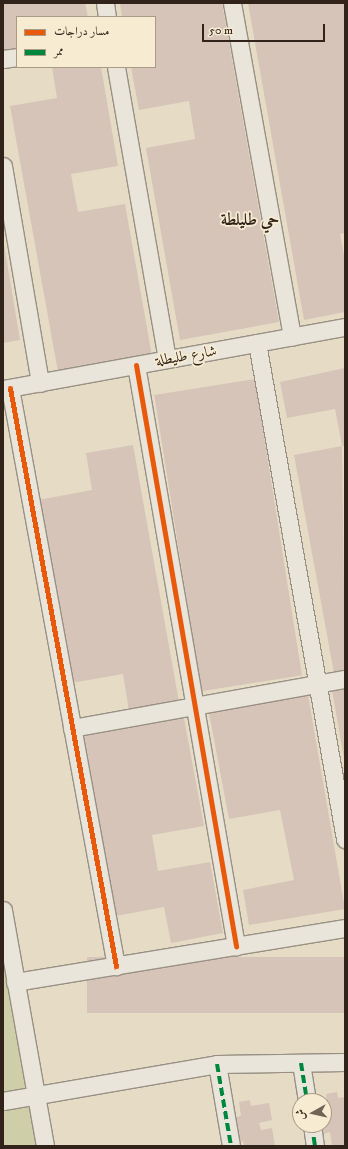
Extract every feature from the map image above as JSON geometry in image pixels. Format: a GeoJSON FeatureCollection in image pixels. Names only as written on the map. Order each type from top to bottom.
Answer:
{"type":"FeatureCollection","features":[{"type":"Feature","properties":{"kind":"street"},"geometry":{"type":"LineString","coordinates":[[105,3],[107,16]]}},
{"type":"Feature","properties":{"kind":"street"},"geometry":{"type":"LineString","coordinates":[[232,3],[292,337]]}},
{"type":"Feature","properties":{"kind":"street"},"geometry":{"type":"LineString","coordinates":[[3,59],[16,57]]}},
{"type":"Feature","properties":{"kind":"street"},"geometry":{"type":"LineString","coordinates":[[116,68],[167,359]]}},
{"type":"Feature","properties":{"kind":"street"},"geometry":{"type":"LineString","coordinates":[[3,166],[40,383]]}},
{"type":"Feature","properties":{"kind":"street","name":"شارع طليطلة"},"geometry":{"type":"LineString","coordinates":[[6,389],[345,327]]}},
{"type":"Feature","properties":{"kind":"street"},"geometry":{"type":"LineString","coordinates":[[256,343],[345,839]]}},
{"type":"Feature","properties":{"kind":"street"},"geometry":{"type":"LineString","coordinates":[[136,365],[236,946]]}},
{"type":"Feature","properties":{"kind":"street"},"geometry":{"type":"LineString","coordinates":[[6,389],[72,728],[116,966]]}},
{"type":"Feature","properties":{"kind":"street"},"geometry":{"type":"LineString","coordinates":[[72,728],[345,679]]}},
{"type":"Feature","properties":{"kind":"street"},"geometry":{"type":"LineString","coordinates":[[3,910],[45,1146]]}},
{"type":"Feature","properties":{"kind":"street"},"geometry":{"type":"LineString","coordinates":[[15,982],[345,928]]}},
{"type":"Feature","properties":{"kind":"street"},"geometry":{"type":"LineString","coordinates":[[3,1101],[217,1064],[345,1062]]}},
{"type":"Feature","properties":{"kind":"street"},"geometry":{"type":"LineString","coordinates":[[301,1063],[307,1093]]}},
{"type":"Feature","properties":{"kind":"street"},"geometry":{"type":"LineString","coordinates":[[217,1064],[231,1146]]}},
{"type":"Feature","properties":{"kind":"street"},"geometry":{"type":"LineString","coordinates":[[313,1133],[315,1146]]}},
{"type":"Feature","properties":{"kind":"green space"},"geometry":{"type":"Polygon","coordinates":[[[3,907],[46,1146],[3,1146],[3,907]]]}},
{"type":"Feature","properties":{"kind":"building"},"geometry":{"type":"Polygon","coordinates":[[[3,3],[85,3],[88,16],[16,16],[16,51],[3,54],[3,3]]]}},
{"type":"Feature","properties":{"kind":"building"},"geometry":{"type":"Polygon","coordinates":[[[120,3],[222,3],[279,322],[180,340],[146,148],[195,139],[189,101],[139,110],[131,68],[156,68],[156,16],[122,16],[120,3]]]}},
{"type":"Feature","properties":{"kind":"building"},"geometry":{"type":"Polygon","coordinates":[[[248,3],[345,3],[345,233],[340,234],[345,261],[345,312],[304,320],[248,3]]]}},
{"type":"Feature","properties":{"kind":"building"},"geometry":{"type":"Polygon","coordinates":[[[52,68],[101,68],[118,166],[71,174],[78,212],[125,204],[152,356],[58,372],[10,106],[57,98],[52,68]]]}},
{"type":"Feature","properties":{"kind":"building"},"geometry":{"type":"Polygon","coordinates":[[[3,238],[20,340],[3,343],[3,238]]]}},
{"type":"Feature","properties":{"kind":"building"},"geometry":{"type":"Polygon","coordinates":[[[345,368],[345,445],[342,446],[335,409],[287,418],[280,382],[345,368]]]}},
{"type":"Feature","properties":{"kind":"building"},"geometry":{"type":"Polygon","coordinates":[[[255,379],[302,675],[201,691],[154,395],[255,379]]]}},
{"type":"Feature","properties":{"kind":"building"},"geometry":{"type":"Polygon","coordinates":[[[133,445],[179,702],[129,711],[123,674],[71,683],[38,500],[92,490],[86,453],[133,445]]]}},
{"type":"Feature","properties":{"kind":"building"},"geometry":{"type":"Polygon","coordinates":[[[342,446],[345,671],[334,673],[294,455],[342,446]]]}},
{"type":"Feature","properties":{"kind":"building"},"geometry":{"type":"Polygon","coordinates":[[[345,687],[345,759],[344,759],[332,690],[345,687]]]}},
{"type":"Feature","properties":{"kind":"building"},"geometry":{"type":"Polygon","coordinates":[[[308,695],[345,909],[249,925],[243,890],[294,880],[280,810],[229,819],[209,713],[308,695]]]}},
{"type":"Feature","properties":{"kind":"building"},"geometry":{"type":"Polygon","coordinates":[[[184,718],[204,826],[152,835],[158,871],[210,862],[223,933],[171,943],[164,907],[116,916],[84,736],[184,718]]]}},
{"type":"Feature","properties":{"kind":"building"},"geometry":{"type":"Polygon","coordinates":[[[87,957],[345,957],[345,1013],[87,1013],[87,957]]]}},
{"type":"Feature","properties":{"kind":"building"},"geometry":{"type":"Polygon","coordinates":[[[337,1092],[338,1098],[345,1097],[345,1146],[332,1146],[330,1133],[332,1133],[332,1093],[337,1092]]]}},
{"type":"Feature","properties":{"kind":"building"},"geometry":{"type":"Polygon","coordinates":[[[250,1100],[251,1106],[269,1103],[272,1120],[259,1123],[261,1130],[272,1128],[275,1146],[244,1146],[243,1141],[236,1142],[232,1118],[241,1116],[239,1102],[250,1100]]]}},
{"type":"Feature","properties":{"kind":"marked path"},"geometry":{"type":"LineString","coordinates":[[301,1063],[306,1093]]}},
{"type":"Feature","properties":{"kind":"marked path"},"geometry":{"type":"LineString","coordinates":[[217,1064],[231,1146]]}},
{"type":"Feature","properties":{"kind":"marked path"},"geometry":{"type":"LineString","coordinates":[[313,1133],[315,1146]]}},
{"type":"Feature","properties":{"kind":"cycle path"},"geometry":{"type":"LineString","coordinates":[[136,365],[236,946]]}},
{"type":"Feature","properties":{"kind":"cycle path"},"geometry":{"type":"LineString","coordinates":[[10,388],[116,966]]}},
{"type":"Feature","properties":{"kind":"district","name":"حي طليلطة"},"geometry":{"type":"Point","coordinates":[250,221]}}]}
